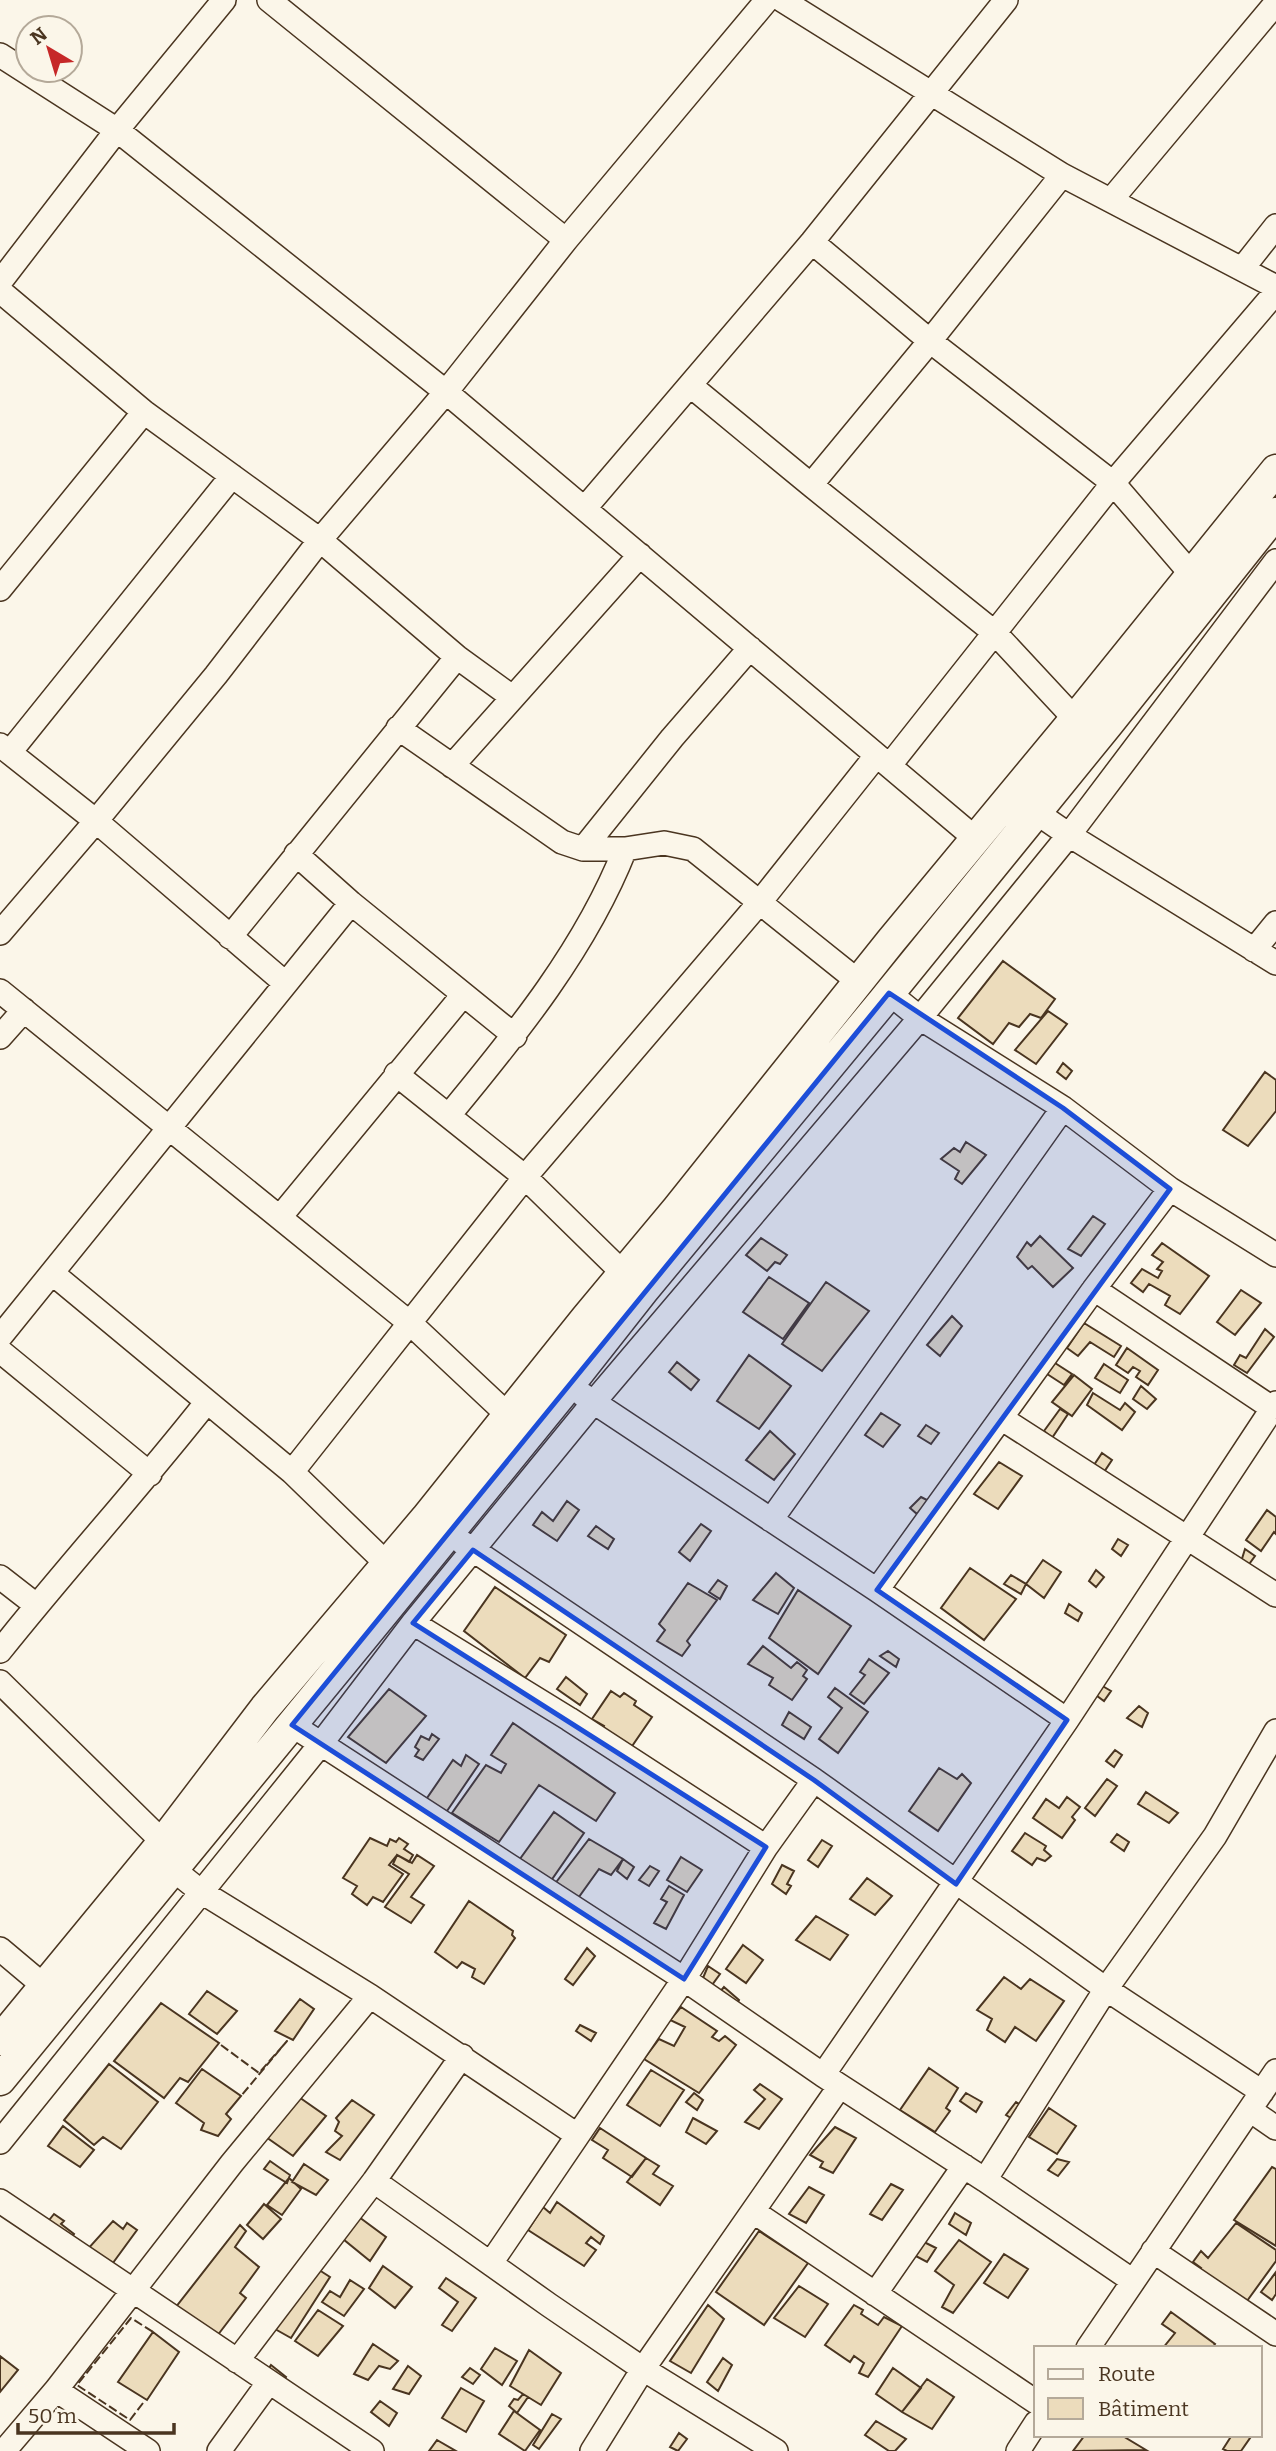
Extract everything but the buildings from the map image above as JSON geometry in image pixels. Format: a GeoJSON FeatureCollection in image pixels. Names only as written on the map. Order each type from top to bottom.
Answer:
{"type":"FeatureCollection","features":[{"type":"Feature","properties":{"kind":"main road"},"geometry":{"type":"LineString","coordinates":[[0,2040],[163,1842],[265,1708],[387,1564],[1276,470]]}},
{"type":"Feature","properties":{"kind":"main road"},"geometry":{"type":"LineString","coordinates":[[0,2080],[1036,813],[1276,513]]}},
{"type":"Feature","properties":{"kind":"street"},"geometry":{"type":"LineString","coordinates":[[0,282],[117,130],[224,0]]}},
{"type":"Feature","properties":{"kind":"street"},"geometry":{"type":"LineString","coordinates":[[269,0],[566,240]]}},
{"type":"Feature","properties":{"kind":"street"},"geometry":{"type":"LineString","coordinates":[[0,933],[216,676],[320,540],[446,392],[566,240],[767,0]]}},
{"type":"Feature","properties":{"kind":"street"},"geometry":{"type":"LineString","coordinates":[[292,1472],[525,1177],[995,633],[1113,483],[1276,289],[1062,175],[782,0]]}},
{"type":"Feature","properties":{"kind":"street"},"geometry":{"type":"LineString","coordinates":[[584,508],[812,243],[1006,0]]}},
{"type":"Feature","properties":{"kind":"street"},"geometry":{"type":"LineString","coordinates":[[1111,200],[1276,3]]}},
{"type":"Feature","properties":{"kind":"street"},"geometry":{"type":"LineString","coordinates":[[0,55],[117,130],[446,392],[976,839]]}},
{"type":"Feature","properties":{"kind":"street"},"geometry":{"type":"LineString","coordinates":[[811,485],[1062,175]]}},
{"type":"Feature","properties":{"kind":"street"},"geometry":{"type":"LineString","coordinates":[[1242,269],[1276,226]]}},
{"type":"Feature","properties":{"kind":"street"},"geometry":{"type":"LineString","coordinates":[[812,243],[930,341],[1113,483],[1192,575]]}},
{"type":"Feature","properties":{"kind":"street"},"geometry":{"type":"LineString","coordinates":[[0,292],[144,412],[320,540],[457,657],[512,696]]}},
{"type":"Feature","properties":{"kind":"street"},"geometry":{"type":"LineString","coordinates":[[691,386],[995,633],[1075,719]]}},
{"type":"Feature","properties":{"kind":"street"},"geometry":{"type":"LineString","coordinates":[[0,589],[144,412]]}},
{"type":"Feature","properties":{"kind":"street"},"geometry":{"type":"LineString","coordinates":[[232,476],[5,748],[96,821],[285,983]]}},
{"type":"Feature","properties":{"kind":"street"},"geometry":{"type":"LineString","coordinates":[[452,766],[640,555]]}},
{"type":"Feature","properties":{"kind":"street"},"geometry":{"type":"LineString","coordinates":[[0,2141],[320,1745],[412,1623],[593,1403],[920,1017],[1069,835],[1276,561]]}},
{"type":"Feature","properties":{"kind":"street"},"geometry":{"type":"LineString","coordinates":[[583,849],[672,738],[750,648]]}},
{"type":"Feature","properties":{"kind":"street"},"geometry":{"type":"LineString","coordinates":[[230,937],[457,657]]}},
{"type":"Feature","properties":{"kind":"street"},"geometry":{"type":"LineString","coordinates":[[398,728],[562,842],[583,849],[625,849],[664,844],[693,849],[859,982]]}},
{"type":"Feature","properties":{"kind":"street"},"geometry":{"type":"LineString","coordinates":[[1012,796],[1069,835],[1276,963]]}},
{"type":"Feature","properties":{"kind":"street"},"geometry":{"type":"LineString","coordinates":[[450,1114],[515,1036],[608,892],[625,849]]}},
{"type":"Feature","properties":{"kind":"street"},"geometry":{"type":"LineString","coordinates":[[296,854],[351,903],[515,1036]]}},
{"type":"Feature","properties":{"kind":"street"},"geometry":{"type":"LineString","coordinates":[[0,1337],[351,903]]}},
{"type":"Feature","properties":{"kind":"street"},"geometry":{"type":"LineString","coordinates":[[1254,950],[1276,923]]}},
{"type":"Feature","properties":{"kind":"street"},"geometry":{"type":"LineString","coordinates":[[0,991],[411,1324],[508,1415]]}},
{"type":"Feature","properties":{"kind":"street"},"geometry":{"type":"LineString","coordinates":[[889,993],[920,1017],[1063,1108],[1170,1189],[1276,1255]]}},
{"type":"Feature","properties":{"kind":"street"},"geometry":{"type":"LineString","coordinates":[[280,1217],[463,995]]}},
{"type":"Feature","properties":{"kind":"street"},"geometry":{"type":"LineString","coordinates":[[0,1037],[23,1010]]}},
{"type":"Feature","properties":{"kind":"street"},"geometry":{"type":"LineString","coordinates":[[396,1074],[450,1114],[525,1177],[623,1273]]}},
{"type":"Feature","properties":{"kind":"street"},"geometry":{"type":"LineString","coordinates":[[771,1520],[1063,1108]]}},
{"type":"Feature","properties":{"kind":"street"},"geometry":{"type":"LineString","coordinates":[[877,1590],[1094,1289],[1170,1189]]}},
{"type":"Feature","properties":{"kind":"street"},"geometry":{"type":"LineString","coordinates":[[52,1273],[292,1472],[387,1564]]}},
{"type":"Feature","properties":{"kind":"street"},"geometry":{"type":"LineString","coordinates":[[592,2451],[643,2368],[754,2212],[832,2080],[956,1884],[1189,1538],[1274,1405],[1094,1289]]}},
{"type":"Feature","properties":{"kind":"street"},"geometry":{"type":"LineString","coordinates":[[0,1351],[150,1474]]}},
{"type":"Feature","properties":{"kind":"street"},"geometry":{"type":"LineString","coordinates":[[569,1385],[1067,1720]]}},
{"type":"Feature","properties":{"kind":"street"},"geometry":{"type":"LineString","coordinates":[[0,1651],[36,1605],[150,1474],[206,1403]]}},
{"type":"Feature","properties":{"kind":"street"},"geometry":{"type":"LineString","coordinates":[[1001,1418],[1276,1595]]}},
{"type":"Feature","properties":{"kind":"street"},"geometry":{"type":"LineString","coordinates":[[448,1533],[814,1780],[1106,1989],[1256,2101],[1276,2128]]}},
{"type":"Feature","properties":{"kind":"street"},"geometry":{"type":"LineString","coordinates":[[0,1577],[36,1605]]}},
{"type":"Feature","properties":{"kind":"street"},"geometry":{"type":"LineString","coordinates":[[412,1623],[569,1719],[766,1847]]}},
{"type":"Feature","properties":{"kind":"street"},"geometry":{"type":"LineString","coordinates":[[0,1682],[163,1842]]}},
{"type":"Feature","properties":{"kind":"street"},"geometry":{"type":"LineString","coordinates":[[292,1725],[684,1979],[1133,2281]]}},
{"type":"Feature","properties":{"kind":"street"},"geometry":{"type":"LineString","coordinates":[[985,2180],[1106,1989],[1215,1836],[1276,1731]]}},
{"type":"Feature","properties":{"kind":"street"},"geometry":{"type":"LineString","coordinates":[[491,2263],[684,1979],[766,1847],[814,1780]]}},
{"type":"Feature","properties":{"kind":"street"},"geometry":{"type":"LineString","coordinates":[[174,1870],[200,1891],[370,1996],[577,2135]]}},
{"type":"Feature","properties":{"kind":"street"},"geometry":{"type":"LineString","coordinates":[[0,1949],[44,1986]]}},
{"type":"Feature","properties":{"kind":"street"},"geometry":{"type":"LineString","coordinates":[[4,2451],[56,2390],[232,2163],[370,1996]]}},
{"type":"Feature","properties":{"kind":"street"},"geometry":{"type":"LineString","coordinates":[[237,2361],[374,2181],[462,2056]]}},
{"type":"Feature","properties":{"kind":"street"},"geometry":{"type":"LineString","coordinates":[[1089,2346],[1276,2071]]}},
{"type":"Feature","properties":{"kind":"street"},"geometry":{"type":"LineString","coordinates":[[875,2294],[964,2166]]}},
{"type":"Feature","properties":{"kind":"street"},"geometry":{"type":"LineString","coordinates":[[374,2181],[643,2368],[776,2451]]}},
{"type":"Feature","properties":{"kind":"street"},"geometry":{"type":"LineString","coordinates":[[0,2201],[372,2451]]}},
{"type":"Feature","properties":{"kind":"street"},"geometry":{"type":"LineString","coordinates":[[754,2212],[1034,2401]]}},
{"type":"Feature","properties":{"kind":"street"},"geometry":{"type":"LineString","coordinates":[[1153,2251],[1276,2334]]}},
{"type":"Feature","properties":{"kind":"street"},"geometry":{"type":"LineString","coordinates":[[219,2451],[269,2382]]}},
{"type":"Feature","properties":{"kind":"street"},"geometry":{"type":"LineString","coordinates":[[56,2390],[148,2451]]}},
{"type":"Feature","properties":{"kind":"highlighted area"},"geometry":{"type":"Polygon","coordinates":[[[889,993],[1063,1108],[1170,1189],[877,1590],[1067,1720],[956,1884],[814,1780],[473,1550],[413,1623],[766,1847],[684,1979],[292,1725],[889,993]]]}},
{"type":"Feature","properties":{"kind":"fence"},"geometry":{"type":"LineString","coordinates":[[221,2045],[259,2073],[287,2041],[241,2096]]}},
{"type":"Feature","properties":{"kind":"fence"},"geometry":{"type":"LineString","coordinates":[[143,2403],[130,2420],[77,2385],[131,2318],[153,2332]]}}]}
